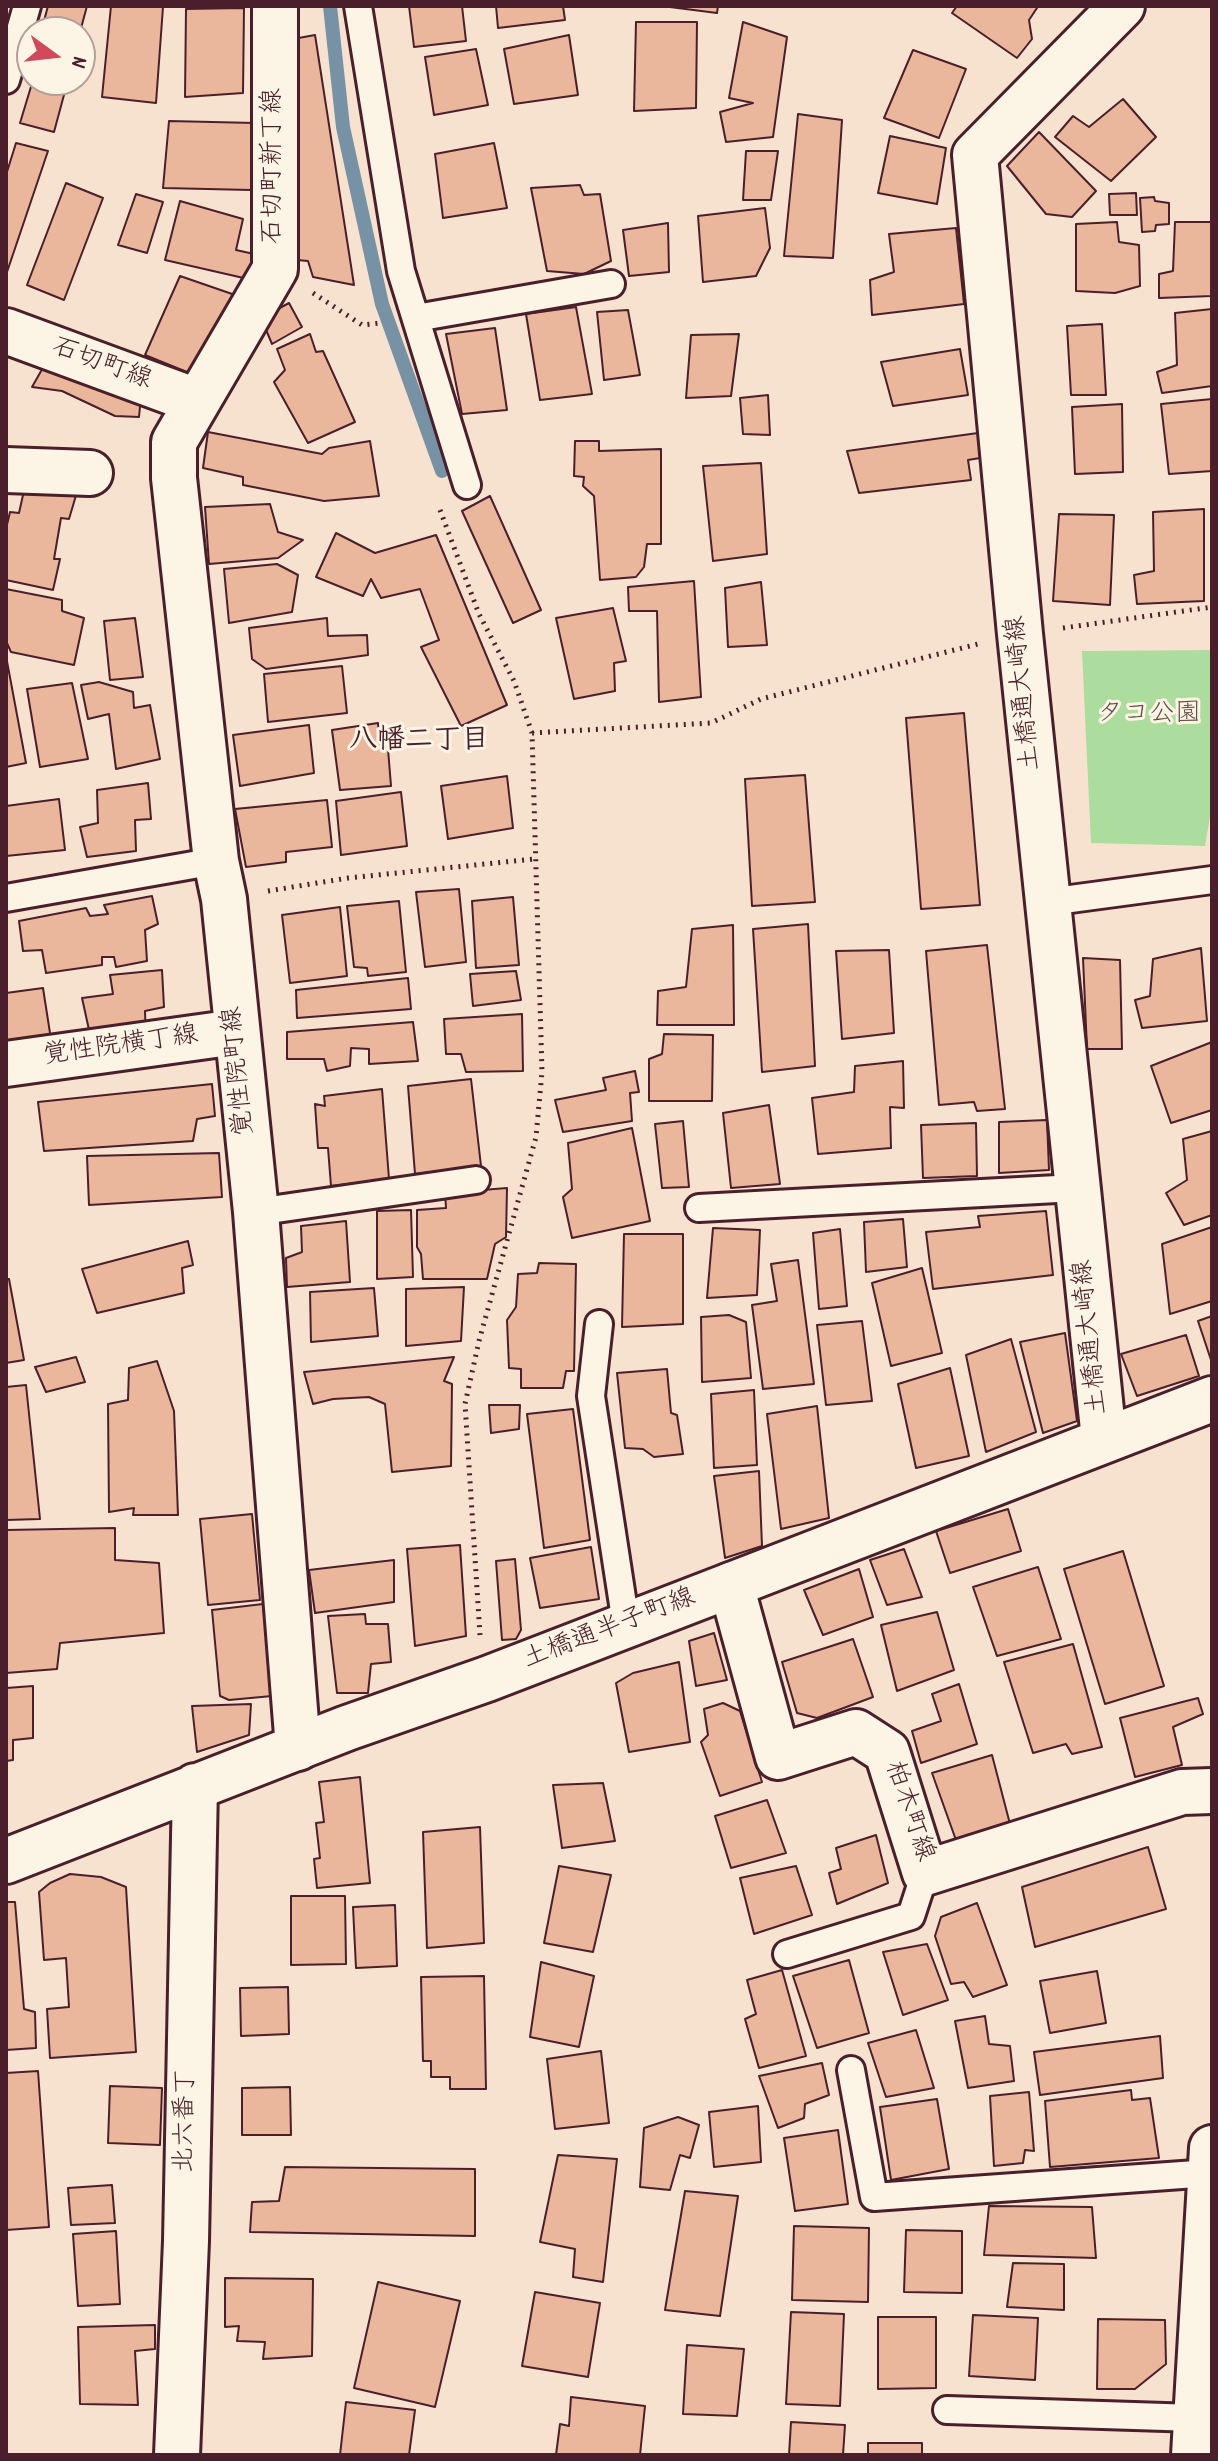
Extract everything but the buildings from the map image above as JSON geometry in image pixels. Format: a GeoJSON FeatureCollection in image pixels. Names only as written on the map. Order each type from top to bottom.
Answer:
{"type":"FeatureCollection","features":[{"type":"Feature","properties":{"kind":"street","name":"石切町新丁線"},"geometry":{"type":"LineString","coordinates":[[196,401],[275,269],[275,6]]}},
{"type":"Feature","properties":{"kind":"street","name":"土橋通大崎線"},"geometry":{"type":"LineString","coordinates":[[1104,1439],[1020,634],[975,155],[1122,6]]}},
{"type":"Feature","properties":{"kind":"street","name":"石切町線"},"geometry":{"type":"LineString","coordinates":[[6,331],[196,401]]}},
{"type":"Feature","properties":{"kind":"street","name":"覚性院町線"},"geometry":{"type":"LineString","coordinates":[[196,401],[174,442],[174,478],[256,1212],[298,1748]]}},
{"type":"Feature","properties":{"kind":"street"},"geometry":{"type":"LineString","coordinates":[[6,470],[90,473]]}},
{"type":"Feature","properties":{"kind":"street","name":"覚性院横丁線"},"geometry":{"type":"LineString","coordinates":[[6,1064],[236,1032]]}},
{"type":"Feature","properties":{"kind":"street","name":"土橋通半子町線"},"geometry":{"type":"LineString","coordinates":[[6,1861],[195,1786],[487,1679],[1212,1399]]}},
{"type":"Feature","properties":{"kind":"street","name":"柏木町線"},"geometry":{"type":"LineString","coordinates":[[731,1585],[778,1757],[856,1732],[887,1752],[925,1873],[1182,1792],[1212,1791]]}},
{"type":"Feature","properties":{"kind":"street","name":"北六番丁"},"geometry":{"type":"LineString","coordinates":[[177,2455],[186,2241],[195,1786]]}},
{"type":"Feature","properties":{"kind":"street"},"geometry":{"type":"LineString","coordinates":[[1195,2436],[1209,2256],[1211,2160]]}},
{"type":"Feature","properties":{"kind":"lane"},"geometry":{"type":"LineString","coordinates":[[6,80],[27,6]]}},
{"type":"Feature","properties":{"kind":"lane"},"geometry":{"type":"LineString","coordinates":[[358,6],[401,271],[467,485]]}},
{"type":"Feature","properties":{"kind":"lane"},"geometry":{"type":"LineString","coordinates":[[416,318],[611,284]]}},
{"type":"Feature","properties":{"kind":"lane"},"geometry":{"type":"LineString","coordinates":[[6,898],[220,880]]}},
{"type":"Feature","properties":{"kind":"lane"},"geometry":{"type":"LineString","coordinates":[[1048,902],[1212,880]]}},
{"type":"Feature","properties":{"kind":"lane"},"geometry":{"type":"LineString","coordinates":[[256,1212],[476,1180]]}},
{"type":"Feature","properties":{"kind":"lane"},"geometry":{"type":"LineString","coordinates":[[699,1208],[1076,1188]]}},
{"type":"Feature","properties":{"kind":"lane"},"geometry":{"type":"LineString","coordinates":[[599,1324],[591,1396],[626,1624]]}},
{"type":"Feature","properties":{"kind":"lane"},"geometry":{"type":"LineString","coordinates":[[787,1954],[911,1916],[925,1873]]}},
{"type":"Feature","properties":{"kind":"lane"},"geometry":{"type":"LineString","coordinates":[[851,2070],[874,2197],[1211,2160]]}},
{"type":"Feature","properties":{"kind":"lane"},"geometry":{"type":"LineString","coordinates":[[947,2410],[1195,2436]]}},
{"type":"Feature","properties":{"kind":"path"},"geometry":{"type":"LineString","coordinates":[[275,269],[362,325],[370,324]]}},
{"type":"Feature","properties":{"kind":"path"},"geometry":{"type":"LineString","coordinates":[[435,499],[479,614],[514,681],[532,733],[711,723],[761,699],[1020,634],[1212,607]]}},
{"type":"Feature","properties":{"kind":"path"},"geometry":{"type":"LineString","coordinates":[[220,880],[348,878],[534,859]]}},
{"type":"Feature","properties":{"kind":"green space","name":"タコ公園"},"geometry":{"type":"Polygon","coordinates":[[[1212,650],[1212,805],[1205,846],[1091,843],[1082,651],[1212,650]]]}},
{"type":"Feature","properties":{"kind":"waterway"},"geometry":{"type":"LineString","coordinates":[[330,6],[343,127],[382,304],[442,471]]}},
{"type":"Feature","properties":{"kind":"district","name":"八幡二丁目"},"geometry":{"type":"Point","coordinates":[419,743]}}]}
